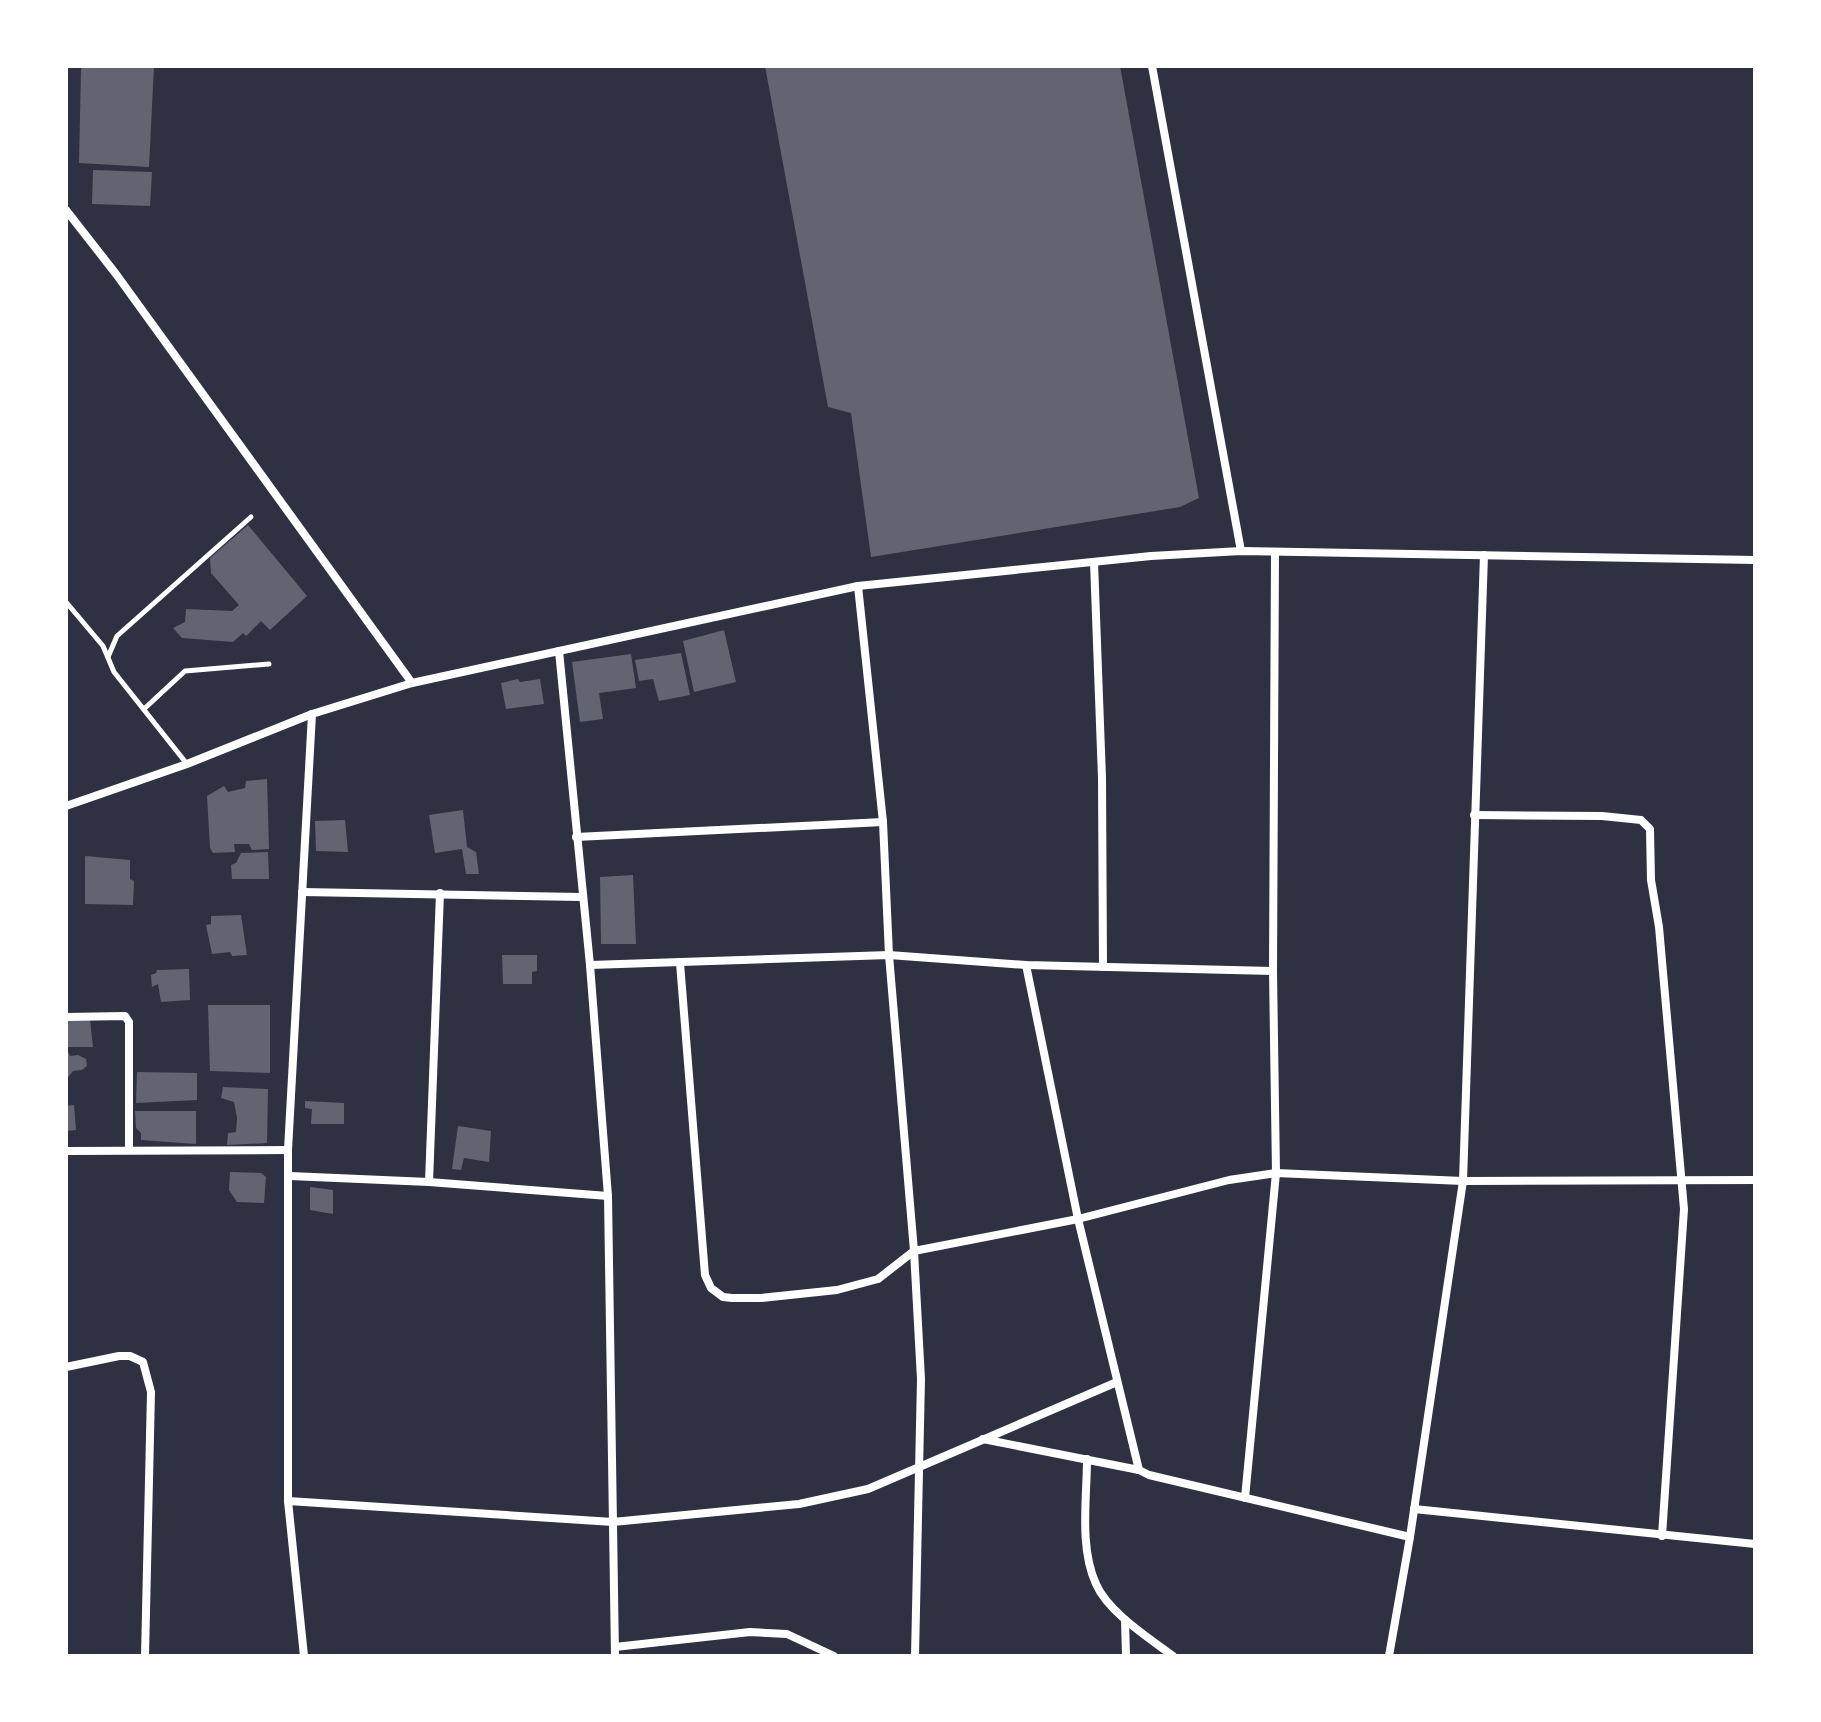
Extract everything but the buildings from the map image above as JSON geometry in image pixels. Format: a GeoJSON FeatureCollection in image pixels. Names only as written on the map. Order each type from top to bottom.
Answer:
{"type":"FeatureCollection","features":[{"type":"Feature","properties":{"kind":"street"},"geometry":{"type":"LineString","coordinates":[[1152,66],[1241,551]]}},
{"type":"Feature","properties":{"kind":"street"},"geometry":{"type":"LineString","coordinates":[[66,210],[116,274],[412,683]]}},
{"type":"Feature","properties":{"kind":"street"},"geometry":{"type":"LineString","coordinates":[[66,806],[187,764],[312,714],[412,683],[858,586],[1094,562],[1241,551],[1755,560]]}},
{"type":"Feature","properties":{"kind":"street"},"geometry":{"type":"LineString","coordinates":[[1245,1498],[1276,1173],[1273,971],[1275,552]]}},
{"type":"Feature","properties":{"kind":"street"},"geometry":{"type":"LineString","coordinates":[[1389,1656],[1410,1537],[1463,1181],[1484,555]]}},
{"type":"Feature","properties":{"kind":"street"},"geometry":{"type":"LineString","coordinates":[[1094,562],[1102,778],[1103,967]]}},
{"type":"Feature","properties":{"kind":"street"},"geometry":{"type":"LineString","coordinates":[[858,586],[883,822],[889,955],[914,1251],[921,1379],[915,1656]]}},
{"type":"Feature","properties":{"kind":"street"},"geometry":{"type":"LineString","coordinates":[[559,651],[590,965],[608,1196],[615,1652],[750,1632],[787,1634],[834,1656]]}},
{"type":"Feature","properties":{"kind":"street"},"geometry":{"type":"LineString","coordinates":[[304,1656],[288,1501],[288,1150],[312,714]]}},
{"type":"Feature","properties":{"kind":"street"},"geometry":{"type":"LineString","coordinates":[[1474,815],[1602,816],[1635,819],[1648,825],[1684,1209],[1662,1536]]}},
{"type":"Feature","properties":{"kind":"street"},"geometry":{"type":"LineString","coordinates":[[576,837],[883,822]]}},
{"type":"Feature","properties":{"kind":"street"},"geometry":{"type":"LineString","coordinates":[[302,892],[581,897]]}},
{"type":"Feature","properties":{"kind":"street"},"geometry":{"type":"LineString","coordinates":[[429,1182],[440,893]]}},
{"type":"Feature","properties":{"kind":"street"},"geometry":{"type":"LineString","coordinates":[[590,965],[889,955],[1026,965],[1273,971]]}},
{"type":"Feature","properties":{"kind":"street"},"geometry":{"type":"LineString","coordinates":[[680,963],[705,1275],[711,1288],[723,1297],[761,1298],[837,1290],[878,1279],[914,1251],[1078,1219],[1229,1180],[1276,1173],[1463,1181],[1755,1180]]}},
{"type":"Feature","properties":{"kind":"street"},"geometry":{"type":"LineString","coordinates":[[1026,965],[1078,1219],[1139,1470]]}},
{"type":"Feature","properties":{"kind":"street"},"geometry":{"type":"LineString","coordinates":[[66,1017],[125,1016],[129,1022],[129,1150]]}},
{"type":"Feature","properties":{"kind":"street"},"geometry":{"type":"LineString","coordinates":[[66,1151],[288,1150]]}},
{"type":"Feature","properties":{"kind":"street"},"geometry":{"type":"LineString","coordinates":[[290,1176],[429,1182],[608,1196]]}},
{"type":"Feature","properties":{"kind":"street"},"geometry":{"type":"LineString","coordinates":[[66,1367],[130,1356],[143,1362],[148,1374],[151,1392],[145,1656]]}},
{"type":"Feature","properties":{"kind":"street"},"geometry":{"type":"LineString","coordinates":[[288,1501],[613,1522],[799,1504],[868,1489],[1117,1382]]}},
{"type":"Feature","properties":{"kind":"street"},"geometry":{"type":"LineString","coordinates":[[983,1439],[1139,1470],[1149,1475],[1410,1537]]}},
{"type":"Feature","properties":{"kind":"street"},"geometry":{"type":"LineString","coordinates":[[1087,1459],[1087,1548],[1096,1585],[1125,1620],[1173,1656]]}},
{"type":"Feature","properties":{"kind":"street"},"geometry":{"type":"LineString","coordinates":[[1414,1509],[1755,1544]]}},
{"type":"Feature","properties":{"kind":"street"},"geometry":{"type":"LineString","coordinates":[[1125,1620],[1126,1656]]}},
{"type":"Feature","properties":{"kind":"lane"},"geometry":{"type":"LineString","coordinates":[[108,657],[117,636],[251,517]]}},
{"type":"Feature","properties":{"kind":"lane"},"geometry":{"type":"LineString","coordinates":[[66,602],[103,646],[114,672],[187,764]]}},
{"type":"Feature","properties":{"kind":"lane"},"geometry":{"type":"LineString","coordinates":[[144,709],[185,671],[269,664]]}}]}
